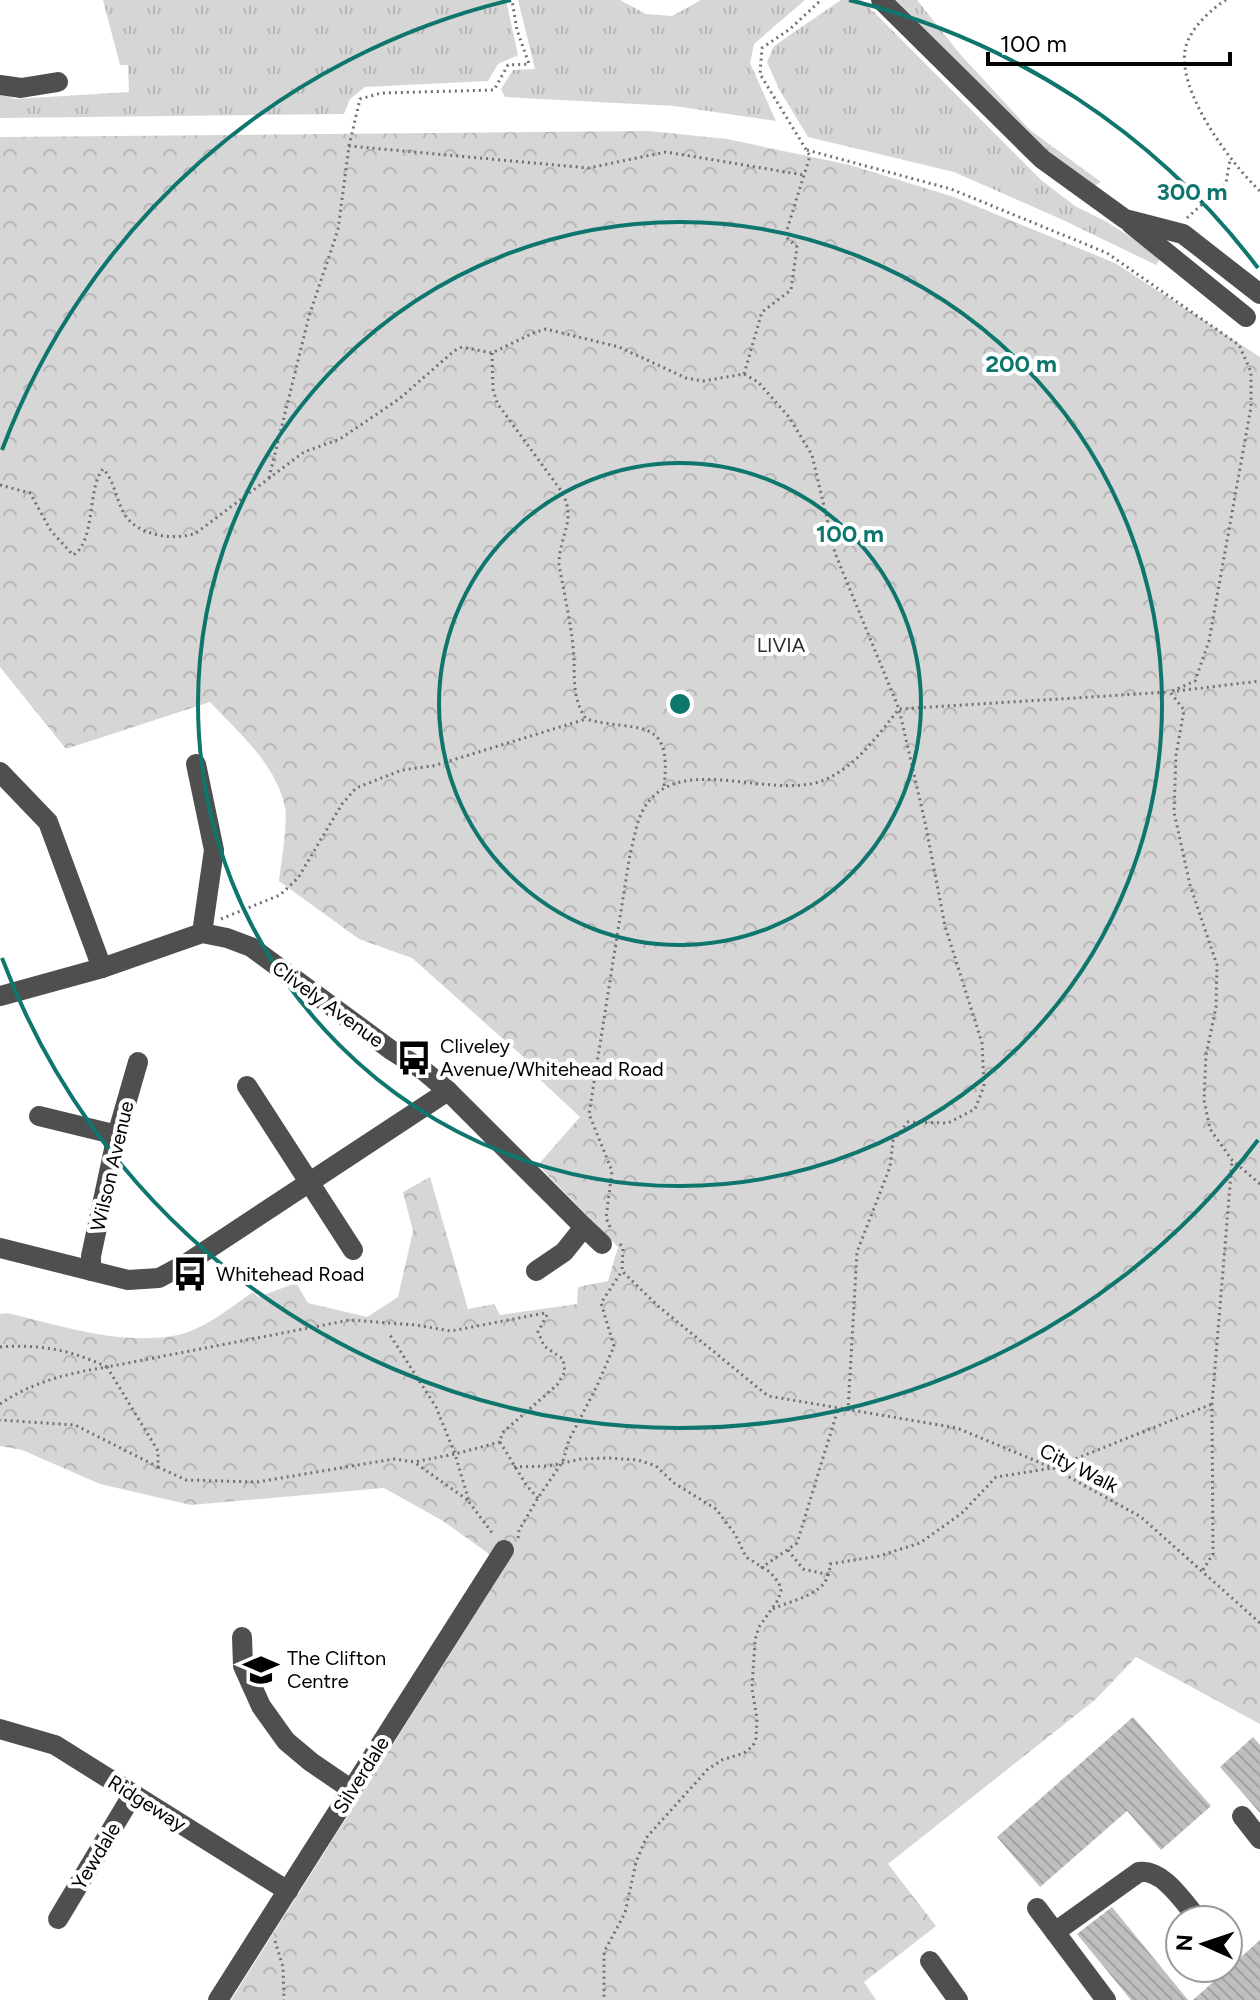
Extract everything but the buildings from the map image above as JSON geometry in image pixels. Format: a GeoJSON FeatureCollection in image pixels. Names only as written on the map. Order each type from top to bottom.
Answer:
{"type":"FeatureCollection","features":[{"type":"Feature","properties":{"kind":"street"},"geometry":{"type":"LineString","coordinates":[[881,0],[1042,159],[1125,219],[1246,317]]}},
{"type":"Feature","properties":{"kind":"street"},"geometry":{"type":"LineString","coordinates":[[0,85],[21,88],[58,82]]}},
{"type":"Feature","properties":{"kind":"street"},"geometry":{"type":"LineString","coordinates":[[1125,219],[1183,234],[1260,294]]}},
{"type":"Feature","properties":{"kind":"street"},"geometry":{"type":"LineString","coordinates":[[0,996],[102,968],[204,929],[214,850],[196,764]]}},
{"type":"Feature","properties":{"kind":"street"},"geometry":{"type":"LineString","coordinates":[[0,772],[48,822],[102,968]]}},
{"type":"Feature","properties":{"kind":"street","name":"Clively Avenue"},"geometry":{"type":"LineString","coordinates":[[204,929],[251,947],[423,1070],[448,1091],[584,1227],[609,1241]]}},
{"type":"Feature","properties":{"kind":"street","name":"Wilson Avenue"},"geometry":{"type":"LineString","coordinates":[[91,1271],[91,1256],[117,1135],[138,1062]]}},
{"type":"Feature","properties":{"kind":"street"},"geometry":{"type":"LineString","coordinates":[[247,1086],[353,1250]]}},
{"type":"Feature","properties":{"kind":"street"},"geometry":{"type":"LineString","coordinates":[[0,1248],[128,1280],[159,1278],[187,1263],[448,1091]]}},
{"type":"Feature","properties":{"kind":"street"},"geometry":{"type":"LineString","coordinates":[[39,1116],[117,1135]]}},
{"type":"Feature","properties":{"kind":"street"},"geometry":{"type":"LineString","coordinates":[[536,1271],[564,1252],[584,1227]]}},
{"type":"Feature","properties":{"kind":"street","name":"Silverdale"},"geometry":{"type":"LineString","coordinates":[[218,2000],[504,1550]]}},
{"type":"Feature","properties":{"kind":"street"},"geometry":{"type":"LineString","coordinates":[[242,1637],[243,1666],[261,1706],[286,1741],[352,1790]]}},
{"type":"Feature","properties":{"kind":"street","name":"Ridgeway"},"geometry":{"type":"LineString","coordinates":[[0,1729],[55,1745],[288,1891]]}},
{"type":"Feature","properties":{"kind":"street","name":"Yewdale"},"geometry":{"type":"LineString","coordinates":[[58,1919],[133,1794]]}},
{"type":"Feature","properties":{"kind":"street"},"geometry":{"type":"LineString","coordinates":[[1242,1816],[1260,1839]]}},
{"type":"Feature","properties":{"kind":"street"},"geometry":{"type":"LineString","coordinates":[[1055,1932],[1139,1872],[1159,1875],[1185,1904]]}},
{"type":"Feature","properties":{"kind":"street"},"geometry":{"type":"LineString","coordinates":[[1037,1908],[1106,2000]]}},
{"type":"Feature","properties":{"kind":"street"},"geometry":{"type":"LineString","coordinates":[[930,1961],[958,2000]]}},
{"type":"Feature","properties":{"kind":"path"},"geometry":{"type":"LineString","coordinates":[[269,478],[309,316],[338,230],[349,146],[360,99],[381,93],[494,90],[508,65],[529,64],[517,30],[512,0]]}},
{"type":"Feature","properties":{"kind":"path"},"geometry":{"type":"LineString","coordinates":[[744,374],[762,312],[791,290],[797,247],[785,236],[810,156],[760,74],[762,48],[790,29],[821,0]]}},
{"type":"Feature","properties":{"kind":"path"},"geometry":{"type":"LineString","coordinates":[[1226,0],[1195,29],[1186,45],[1188,79],[1201,114],[1230,160],[1260,191]]}},
{"type":"Feature","properties":{"kind":"path"},"geometry":{"type":"LineString","coordinates":[[349,146],[588,168],[666,152],[804,175]]}},
{"type":"Feature","properties":{"kind":"path"},"geometry":{"type":"LineString","coordinates":[[807,150],[951,189],[1107,253],[1239,345],[1251,372],[1251,407],[1209,641],[1195,681],[1170,692]]}},
{"type":"Feature","properties":{"kind":"path"},"geometry":{"type":"LineString","coordinates":[[1170,230],[1226,183],[1230,160]]}},
{"type":"Feature","properties":{"kind":"path"},"geometry":{"type":"LineString","coordinates":[[0,485],[30,493],[51,531],[73,555],[78,553],[86,530],[101,470],[105,470],[110,478],[127,518],[148,531],[179,538],[196,533],[304,452],[340,439],[399,399],[454,351],[462,347],[492,353],[546,329],[619,347],[686,378],[703,381],[744,374],[758,382],[789,417],[812,455],[835,553],[899,709],[945,926],[982,1043],[984,1086],[975,1109],[948,1123],[908,1122],[893,1141],[890,1167],[857,1252],[848,1411]]}},
{"type":"Feature","properties":{"kind":"path"},"geometry":{"type":"LineString","coordinates":[[492,353],[493,389],[497,403],[569,506],[569,521],[559,552],[559,565],[573,646],[573,688],[578,707],[586,719]]}},
{"type":"Feature","properties":{"kind":"path"},"geometry":{"type":"LineString","coordinates":[[390,1335],[436,1407],[469,1501],[510,1554],[538,1498],[563,1461],[569,1440],[614,1346],[601,1303],[622,1271],[623,1248],[609,1241],[606,1218],[612,1171],[589,1114],[630,854],[641,813],[664,786],[706,779],[788,787],[823,780],[857,760],[899,709],[1170,692],[1260,681]]}},
{"type":"Feature","properties":{"kind":"path"},"geometry":{"type":"LineString","coordinates":[[1170,692],[1184,710],[1176,755],[1174,812],[1190,885],[1217,965],[1216,1007],[1206,1055],[1204,1100],[1210,1129],[1232,1160],[1260,1184]]}},
{"type":"Feature","properties":{"kind":"path"},"geometry":{"type":"LineString","coordinates":[[204,929],[280,895],[298,878],[342,804],[356,788],[402,770],[433,766],[586,719],[605,724],[640,726],[653,733],[663,748],[666,767],[664,786]]}},
{"type":"Feature","properties":{"kind":"path"},"geometry":{"type":"LineString","coordinates":[[1203,1570],[1213,1554],[1212,1404],[1232,1160]]}},
{"type":"Feature","properties":{"kind":"path","name":"City Walk"},"geometry":{"type":"LineString","coordinates":[[622,1271],[658,1306],[768,1396],[957,1428],[1053,1468],[1141,1517],[1260,1623]]}},
{"type":"Feature","properties":{"kind":"path"},"geometry":{"type":"LineString","coordinates":[[0,1404],[20,1390],[67,1373],[148,1357],[201,1351],[350,1320],[451,1331],[545,1313],[547,1315],[538,1332],[544,1346],[563,1359],[565,1372],[557,1385],[502,1433],[500,1442],[514,1467],[538,1498]]}},
{"type":"Feature","properties":{"kind":"path"},"geometry":{"type":"LineString","coordinates":[[0,1347],[25,1345],[76,1353],[107,1367],[158,1451],[158,1467]]}},
{"type":"Feature","properties":{"kind":"path"},"geometry":{"type":"LineString","coordinates":[[773,1609],[824,1587],[830,1575],[830,1564],[879,1556],[920,1543],[962,1513],[996,1477],[1053,1468],[1212,1404]]}},
{"type":"Feature","properties":{"kind":"path"},"geometry":{"type":"LineString","coordinates":[[761,1568],[797,1543],[838,1409]]}},
{"type":"Feature","properties":{"kind":"path"},"geometry":{"type":"LineString","coordinates":[[0,1420],[75,1425],[186,1480],[257,1482],[394,1459],[414,1462],[500,1442]]}},
{"type":"Feature","properties":{"kind":"path"},"geometry":{"type":"LineString","coordinates":[[514,1467],[608,1458],[638,1460],[656,1466],[674,1483],[716,1509],[735,1534],[746,1557],[770,1572],[781,1591],[773,1609],[759,1627],[755,1640],[752,1689],[757,1719],[753,1746],[708,1769],[646,1838],[636,1862],[625,1913],[604,1952],[604,2000]]}},
{"type":"Feature","properties":{"kind":"path"},"geometry":{"type":"LineString","coordinates":[[414,1462],[469,1501]]}},
{"type":"Feature","properties":{"kind":"path"},"geometry":{"type":"LineString","coordinates":[[788,1550],[803,1569],[830,1575]]}},
{"type":"Feature","properties":{"kind":"path"},"geometry":{"type":"LineString","coordinates":[[267,1923],[283,1967],[284,2000]]}},
{"type":"Feature","properties":{"kind":"green space"},"geometry":{"type":"Polygon","coordinates":[[[103,0],[506,0],[518,55],[498,64],[488,81],[365,87],[350,99],[344,114],[0,118],[0,91],[14,99],[129,92],[128,65],[120,65],[103,0]]]}},
{"type":"Feature","properties":{"kind":"green space"},"geometry":{"type":"Polygon","coordinates":[[[518,0],[620,0],[646,14],[672,16],[701,0],[805,0],[754,44],[750,63],[776,121],[674,106],[505,97],[501,89],[513,70],[535,69],[518,0]]]}},
{"type":"Feature","properties":{"kind":"green space"},"geometry":{"type":"Polygon","coordinates":[[[841,0],[862,0],[1041,180],[1075,206],[1162,257],[1156,265],[954,172],[808,137],[779,89],[767,62],[774,46],[841,0]]]}},
{"type":"Feature","properties":{"kind":"green space"},"geometry":{"type":"Polygon","coordinates":[[[896,0],[917,0],[960,54],[1030,130],[1101,182],[1091,188],[1045,154],[896,0]]]}},
{"type":"Feature","properties":{"kind":"green space","name":"LIVIA"},"geometry":{"type":"Polygon","coordinates":[[[649,131],[727,139],[850,165],[954,197],[1115,263],[1260,357],[1260,1724],[1136,1657],[1096,1699],[888,1864],[936,1926],[864,1982],[876,2000],[231,2000],[506,1566],[443,1521],[384,1488],[191,1505],[100,1484],[22,1450],[0,1446],[0,1314],[113,1336],[156,1338],[198,1328],[253,1292],[258,1297],[296,1283],[308,1303],[367,1317],[398,1297],[413,1231],[403,1192],[430,1177],[468,1309],[494,1304],[500,1315],[577,1304],[578,1287],[608,1281],[618,1247],[538,1165],[580,1117],[534,1074],[537,1069],[412,958],[359,939],[279,881],[286,823],[280,791],[255,750],[210,702],[66,749],[0,667],[0,137],[649,131]]]}},
{"type":"Feature","properties":{"kind":"place","name":"Cliveley Avenue/Whitehead Road"},"geometry":{"type":"Point","coordinates":[414,1058]}},
{"type":"Feature","properties":{"kind":"place","name":"Whitehead Road"},"geometry":{"type":"Point","coordinates":[190,1274]}},
{"type":"Feature","properties":{"kind":"place","name":"The Clifton Centre"},"geometry":{"type":"Point","coordinates":[261,1670]}}]}
